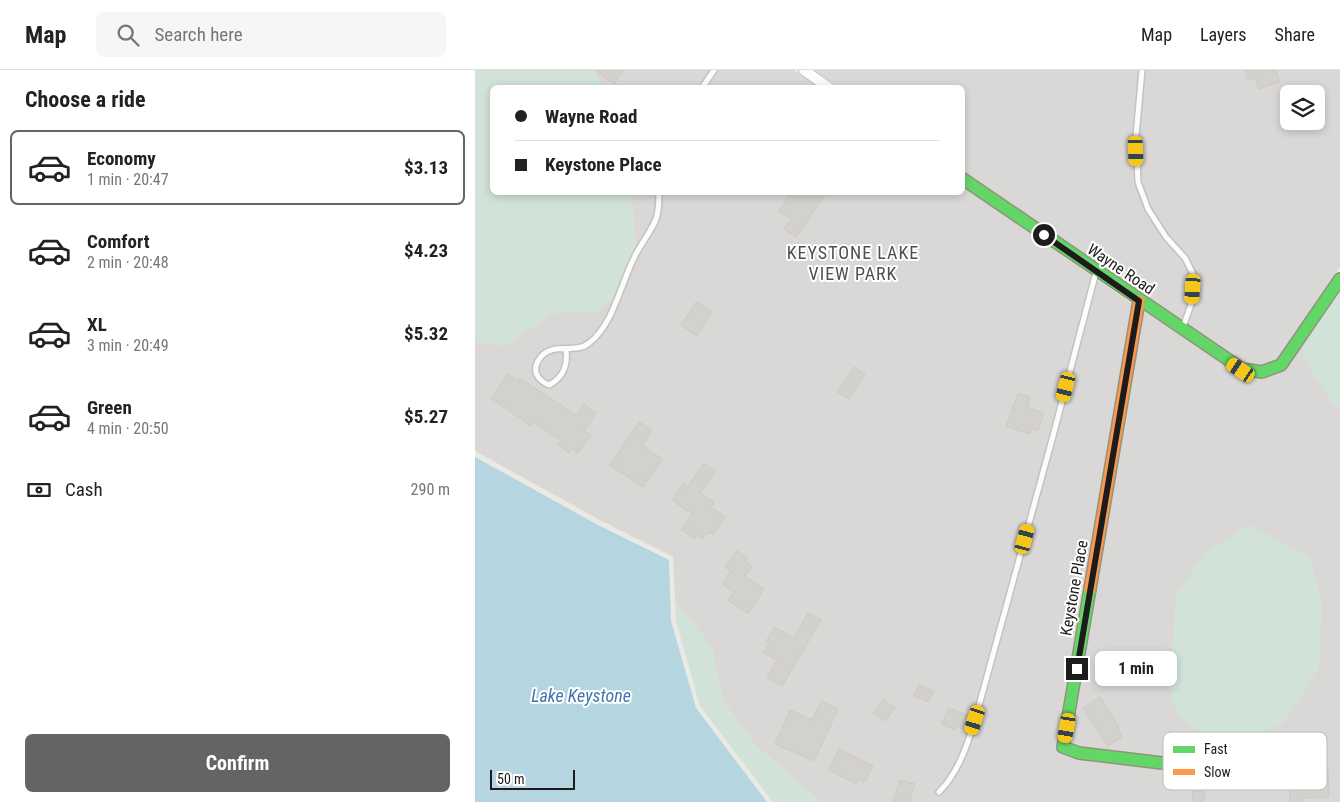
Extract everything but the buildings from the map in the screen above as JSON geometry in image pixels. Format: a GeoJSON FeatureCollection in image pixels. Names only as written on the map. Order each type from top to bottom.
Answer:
{"type":"FeatureCollection","features":[{"type":"Feature","properties":{"kind":"street"},"geometry":{"type":"LineString","coordinates":[[804,70],[825,85]]}},
{"type":"Feature","properties":{"kind":"street","name":"Wayne Road"},"geometry":{"type":"LineString","coordinates":[[965,180],[1241,370],[1262,372],[1281,365],[1340,279]]}},
{"type":"Feature","properties":{"kind":"street","name":"Keystone Place"},"geometry":{"type":"LineString","coordinates":[[1139,301],[1063,747],[1079,753],[1163,763]]}},
{"type":"Feature","properties":{"kind":"lane"},"geometry":{"type":"LineString","coordinates":[[705,85],[714,70]]}},
{"type":"Feature","properties":{"kind":"lane"},"geometry":{"type":"LineString","coordinates":[[1142,70],[1136,136],[1137,182],[1148,209],[1166,237],[1185,258],[1194,276],[1192,302],[1182,330]]}},
{"type":"Feature","properties":{"kind":"lane"},"geometry":{"type":"LineString","coordinates":[[566,349],[567,360],[564,370],[557,381],[549,385],[540,381],[536,375],[535,368],[540,358],[548,351],[587,345],[597,335],[622,289],[635,255],[656,219],[659,195]]}},
{"type":"Feature","properties":{"kind":"lane"},"geometry":{"type":"LineString","coordinates":[[939,792],[949,782],[957,767],[975,720],[1096,271]]}},
{"type":"Feature","properties":{"kind":"shaded area"},"geometry":{"type":"Polygon","coordinates":[[[475,70],[593,70],[603,85],[490,85],[490,195],[631,195],[636,249],[624,289],[595,313],[553,313],[505,345],[475,342],[475,70]]]}},
{"type":"Feature","properties":{"kind":"shaded area"},"geometry":{"type":"Polygon","coordinates":[[[593,70],[793,70],[816,85],[603,85],[593,70]]]}},
{"type":"Feature","properties":{"kind":"shaded area"},"geometry":{"type":"Polygon","coordinates":[[[814,70],[1340,70],[1340,267],[1276,360],[1260,366],[1243,364],[965,173],[965,85],[836,85],[814,70]]]}},
{"type":"Feature","properties":{"kind":"shaded area"},"geometry":{"type":"Polygon","coordinates":[[[965,187],[1132,304],[1057,745],[1163,767],[1163,790],[1327,790],[1327,732],[1163,732],[1163,757],[1080,747],[1071,743],[1144,311],[1238,374],[1262,378],[1301,347],[1311,369],[1335,406],[1340,409],[1340,802],[821,802],[754,744],[722,699],[712,648],[675,601],[673,557],[600,520],[475,451],[475,342],[505,345],[553,313],[595,313],[636,249],[631,195],[965,195],[965,187]]]}},
{"type":"Feature","properties":{"kind":"shaded area"},"geometry":{"type":"Polygon","coordinates":[[[1340,291],[1340,409],[1335,406],[1311,369],[1301,347],[1340,291]]]}},
{"type":"Feature","properties":{"kind":"shaded area"},"geometry":{"type":"Polygon","coordinates":[[[1250,525],[1310,558],[1322,601],[1319,668],[1284,722],[1265,732],[1203,732],[1179,717],[1169,689],[1176,596],[1205,552],[1250,525]]]}},
{"type":"Feature","properties":{"kind":"shaded area"},"geometry":{"type":"Polygon","coordinates":[[[675,601],[712,648],[722,699],[754,744],[821,802],[773,802],[700,706],[676,621],[675,601]]]}},
{"type":"Feature","properties":{"kind":"water","name":"Lake Keystone"},"geometry":{"type":"Polygon","coordinates":[[[475,457],[598,525],[669,560],[671,621],[696,708],[767,802],[475,802],[475,457]]]}},
{"type":"Feature","properties":{"kind":"traffic: fast"},"geometry":{"type":"LineString","coordinates":[[965,180],[1242,369],[1262,372],[1281,365],[1340,279]]}},
{"type":"Feature","properties":{"kind":"traffic: fast"},"geometry":{"type":"LineString","coordinates":[[1090,589],[1063,747],[1079,753],[1163,763]]}},
{"type":"Feature","properties":{"kind":"traffic: slow"},"geometry":{"type":"LineString","coordinates":[[1090,589],[1139,301]]}},
{"type":"Feature","properties":{"kind":"district","name":"KEYSTONE LAKE VIEW PARK"},"geometry":{"type":"Point","coordinates":[853,262]}},
{"type":"Feature","properties":{"kind":"route"},"geometry":{"type":"LineString","coordinates":[[1044,235],[1139,301],[1077,669]]}}]}
